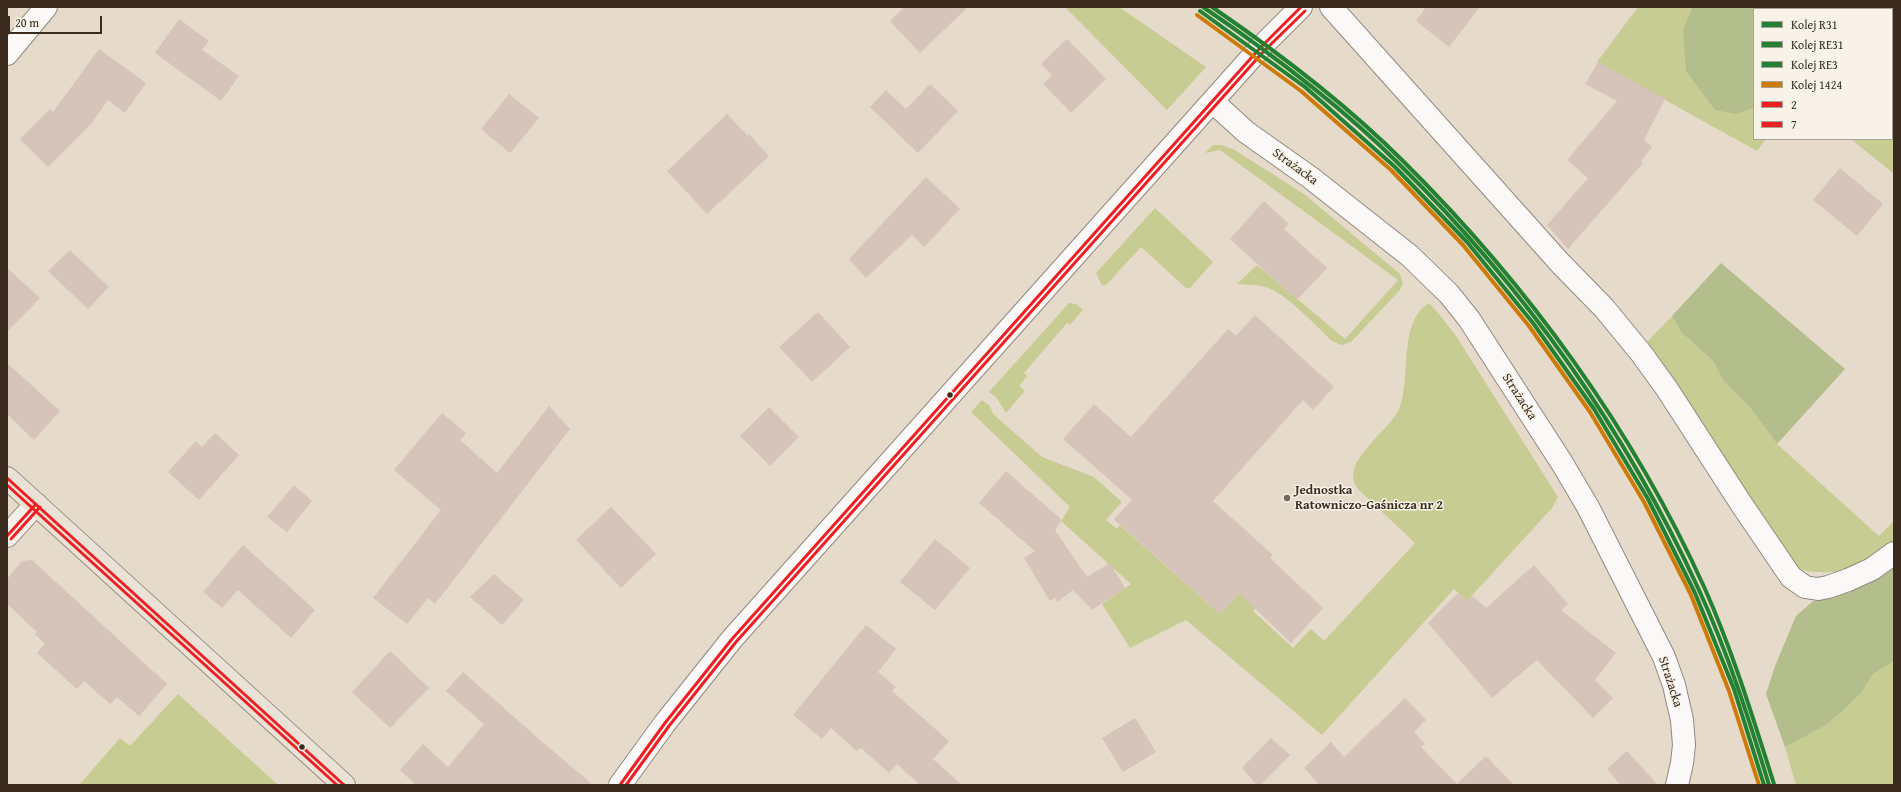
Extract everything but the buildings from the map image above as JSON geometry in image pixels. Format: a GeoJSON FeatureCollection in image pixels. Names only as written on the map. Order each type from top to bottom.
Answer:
{"type":"FeatureCollection","features":[{"type":"Feature","properties":{"kind":"main road"},"geometry":{"type":"LineString","coordinates":[[7,478],[344,785]]}},
{"type":"Feature","properties":{"kind":"main road"},"geometry":{"type":"LineString","coordinates":[[7,536],[36,504]]}},
{"type":"Feature","properties":{"kind":"street"},"geometry":{"type":"LineString","coordinates":[[7,54],[46,7]]}},
{"type":"Feature","properties":{"kind":"street"},"geometry":{"type":"LineString","coordinates":[[620,785],[670,717],[732,639],[1260,48],[1301,7]]}},
{"type":"Feature","properties":{"kind":"street"},"geometry":{"type":"LineString","coordinates":[[1331,7],[1561,264],[1604,308],[1641,353],[1667,389],[1742,505],[1792,577],[1805,587],[1818,589],[1828,588],[1872,569],[1894,553]]}},
{"type":"Feature","properties":{"kind":"street","name":"Strażacka"},"geometry":{"type":"LineString","coordinates":[[1213,102],[1246,132],[1311,178],[1410,256],[1449,294],[1469,319],[1558,457],[1588,507],[1664,658],[1674,685],[1682,720],[1684,744],[1682,763],[1677,785]]}},
{"type":"Feature","properties":{"kind":"green space"},"geometry":{"type":"Polygon","coordinates":[[[1065,7],[1119,7],[1206,67],[1167,110],[1065,7]]]}},
{"type":"Feature","properties":{"kind":"green space"},"geometry":{"type":"Polygon","coordinates":[[[1638,7],[1692,7],[1683,30],[1736,114],[1753,108],[1753,140],[1765,140],[1757,151],[1597,62],[1638,7]]]}},
{"type":"Feature","properties":{"kind":"green space"},"geometry":{"type":"Polygon","coordinates":[[[1692,7],[1894,7],[1894,134],[1893,8],[1753,8],[1753,108],[1736,114],[1715,110],[1686,71],[1683,30],[1692,7]]]}},
{"type":"Feature","properties":{"kind":"green space"},"geometry":{"type":"Polygon","coordinates":[[[1894,134],[1894,174],[1852,140],[1893,140],[1894,134]]]}},
{"type":"Feature","properties":{"kind":"green space"},"geometry":{"type":"Polygon","coordinates":[[[1213,145],[1221,145],[1233,149],[1304,194],[1400,274],[1403,283],[1400,290],[1351,342],[1341,345],[1332,341],[1301,311],[1276,291],[1260,286],[1237,284],[1257,265],[1345,339],[1398,280],[1220,150],[1205,153],[1213,145]]]}},
{"type":"Feature","properties":{"kind":"green space"},"geometry":{"type":"Polygon","coordinates":[[[1155,208],[1213,262],[1190,288],[1186,288],[1141,247],[1106,285],[1102,285],[1096,273],[1155,208]]]}},
{"type":"Feature","properties":{"kind":"green space"},"geometry":{"type":"Polygon","coordinates":[[[1721,263],[1845,369],[1777,444],[1748,405],[1724,382],[1714,362],[1681,332],[1672,316],[1721,263]]]}},
{"type":"Feature","properties":{"kind":"green space"},"geometry":{"type":"Polygon","coordinates":[[[1069,303],[1076,304],[1083,310],[1070,325],[1067,323],[1024,373],[1027,376],[1019,386],[1025,391],[1006,413],[997,398],[989,392],[1069,303]]]}},
{"type":"Feature","properties":{"kind":"green space"},"geometry":{"type":"Polygon","coordinates":[[[1429,303],[1456,336],[1558,497],[1552,508],[1467,601],[1454,589],[1322,735],[1186,620],[1130,648],[1102,604],[1131,584],[1061,521],[1070,507],[971,412],[982,400],[990,406],[993,414],[1042,457],[1094,477],[1122,502],[1106,520],[1117,529],[1120,525],[1220,614],[1255,576],[1271,592],[1253,611],[1293,648],[1311,629],[1324,641],[1415,543],[1359,490],[1354,480],[1354,470],[1359,459],[1367,448],[1399,409],[1405,383],[1409,337],[1419,312],[1429,303]]]}},
{"type":"Feature","properties":{"kind":"green space"},"geometry":{"type":"Polygon","coordinates":[[[1672,316],[1681,332],[1714,362],[1724,382],[1748,405],[1777,444],[1879,536],[1894,521],[1894,541],[1887,548],[1870,561],[1851,569],[1830,572],[1812,572],[1801,569],[1788,557],[1649,352],[1648,341],[1672,316]]]}},
{"type":"Feature","properties":{"kind":"green space"},"geometry":{"type":"Polygon","coordinates":[[[1894,566],[1894,661],[1872,675],[1862,692],[1842,712],[1823,727],[1785,747],[1766,694],[1775,666],[1796,616],[1812,602],[1854,587],[1894,566]]]}},
{"type":"Feature","properties":{"kind":"green space"},"geometry":{"type":"Polygon","coordinates":[[[1894,661],[1894,785],[1796,785],[1785,747],[1823,727],[1842,712],[1862,692],[1872,675],[1894,661]]]}},
{"type":"Feature","properties":{"kind":"green space"},"geometry":{"type":"Polygon","coordinates":[[[178,694],[278,785],[79,785],[120,738],[130,746],[178,694]]]}},
{"type":"Feature","properties":{"kind":"rail line","name":"R31"},"geometry":{"type":"LineString","coordinates":[[1203,7],[1305,81],[1376,142],[1445,211],[1530,311],[1605,418],[1639,474],[1670,531],[1710,614],[1729,662],[1769,785]]}},
{"type":"Feature","properties":{"kind":"rail line","name":"RE3"},"geometry":{"type":"LineString","coordinates":[[1212,7],[1262,42],[1335,99],[1403,161],[1449,208],[1492,257],[1534,308],[1574,361],[1645,472],[1705,589],[1734,661],[1774,784]]}},
{"type":"Feature","properties":{"kind":"rail line","name":"RE31"},"geometry":{"type":"LineString","coordinates":[[1200,11],[1305,87],[1395,167],[1467,242],[1533,323],[1594,409],[1648,499],[1695,593],[1734,689],[1764,785]]}},
{"type":"Feature","properties":{"kind":"rail line","name":"1424"},"geometry":{"type":"LineString","coordinates":[[1197,15],[1301,91],[1391,170],[1463,245],[1529,326],[1590,412],[1644,502],[1691,595],[1729,691],[1759,785]]}},
{"type":"Feature","properties":{"kind":"transit line","name":"2"},"geometry":{"type":"LineString","coordinates":[[620,785],[665,723],[732,639],[1260,48],[1301,7]]}},
{"type":"Feature","properties":{"kind":"transit line","name":"7"},"geometry":{"type":"LineString","coordinates":[[626,785],[669,726],[736,642],[1264,51],[1305,11]]}},
{"type":"Feature","properties":{"kind":"transit line","name":"2"},"geometry":{"type":"LineString","coordinates":[[7,478],[344,785]]}},
{"type":"Feature","properties":{"kind":"transit line","name":"7"},"geometry":{"type":"LineString","coordinates":[[7,485],[337,785]]}},
{"type":"Feature","properties":{"kind":"transit line","name":"2"},"geometry":{"type":"LineString","coordinates":[[7,536],[36,504]]}},
{"type":"Feature","properties":{"kind":"transit line","name":"7"},"geometry":{"type":"LineString","coordinates":[[11,539],[40,507]]}},
{"type":"Feature","properties":{"kind":"place","name":"Jednostka Ratowniczo-Gaśnicza nr 2"},"geometry":{"type":"Point","coordinates":[1287,498]}}]}
